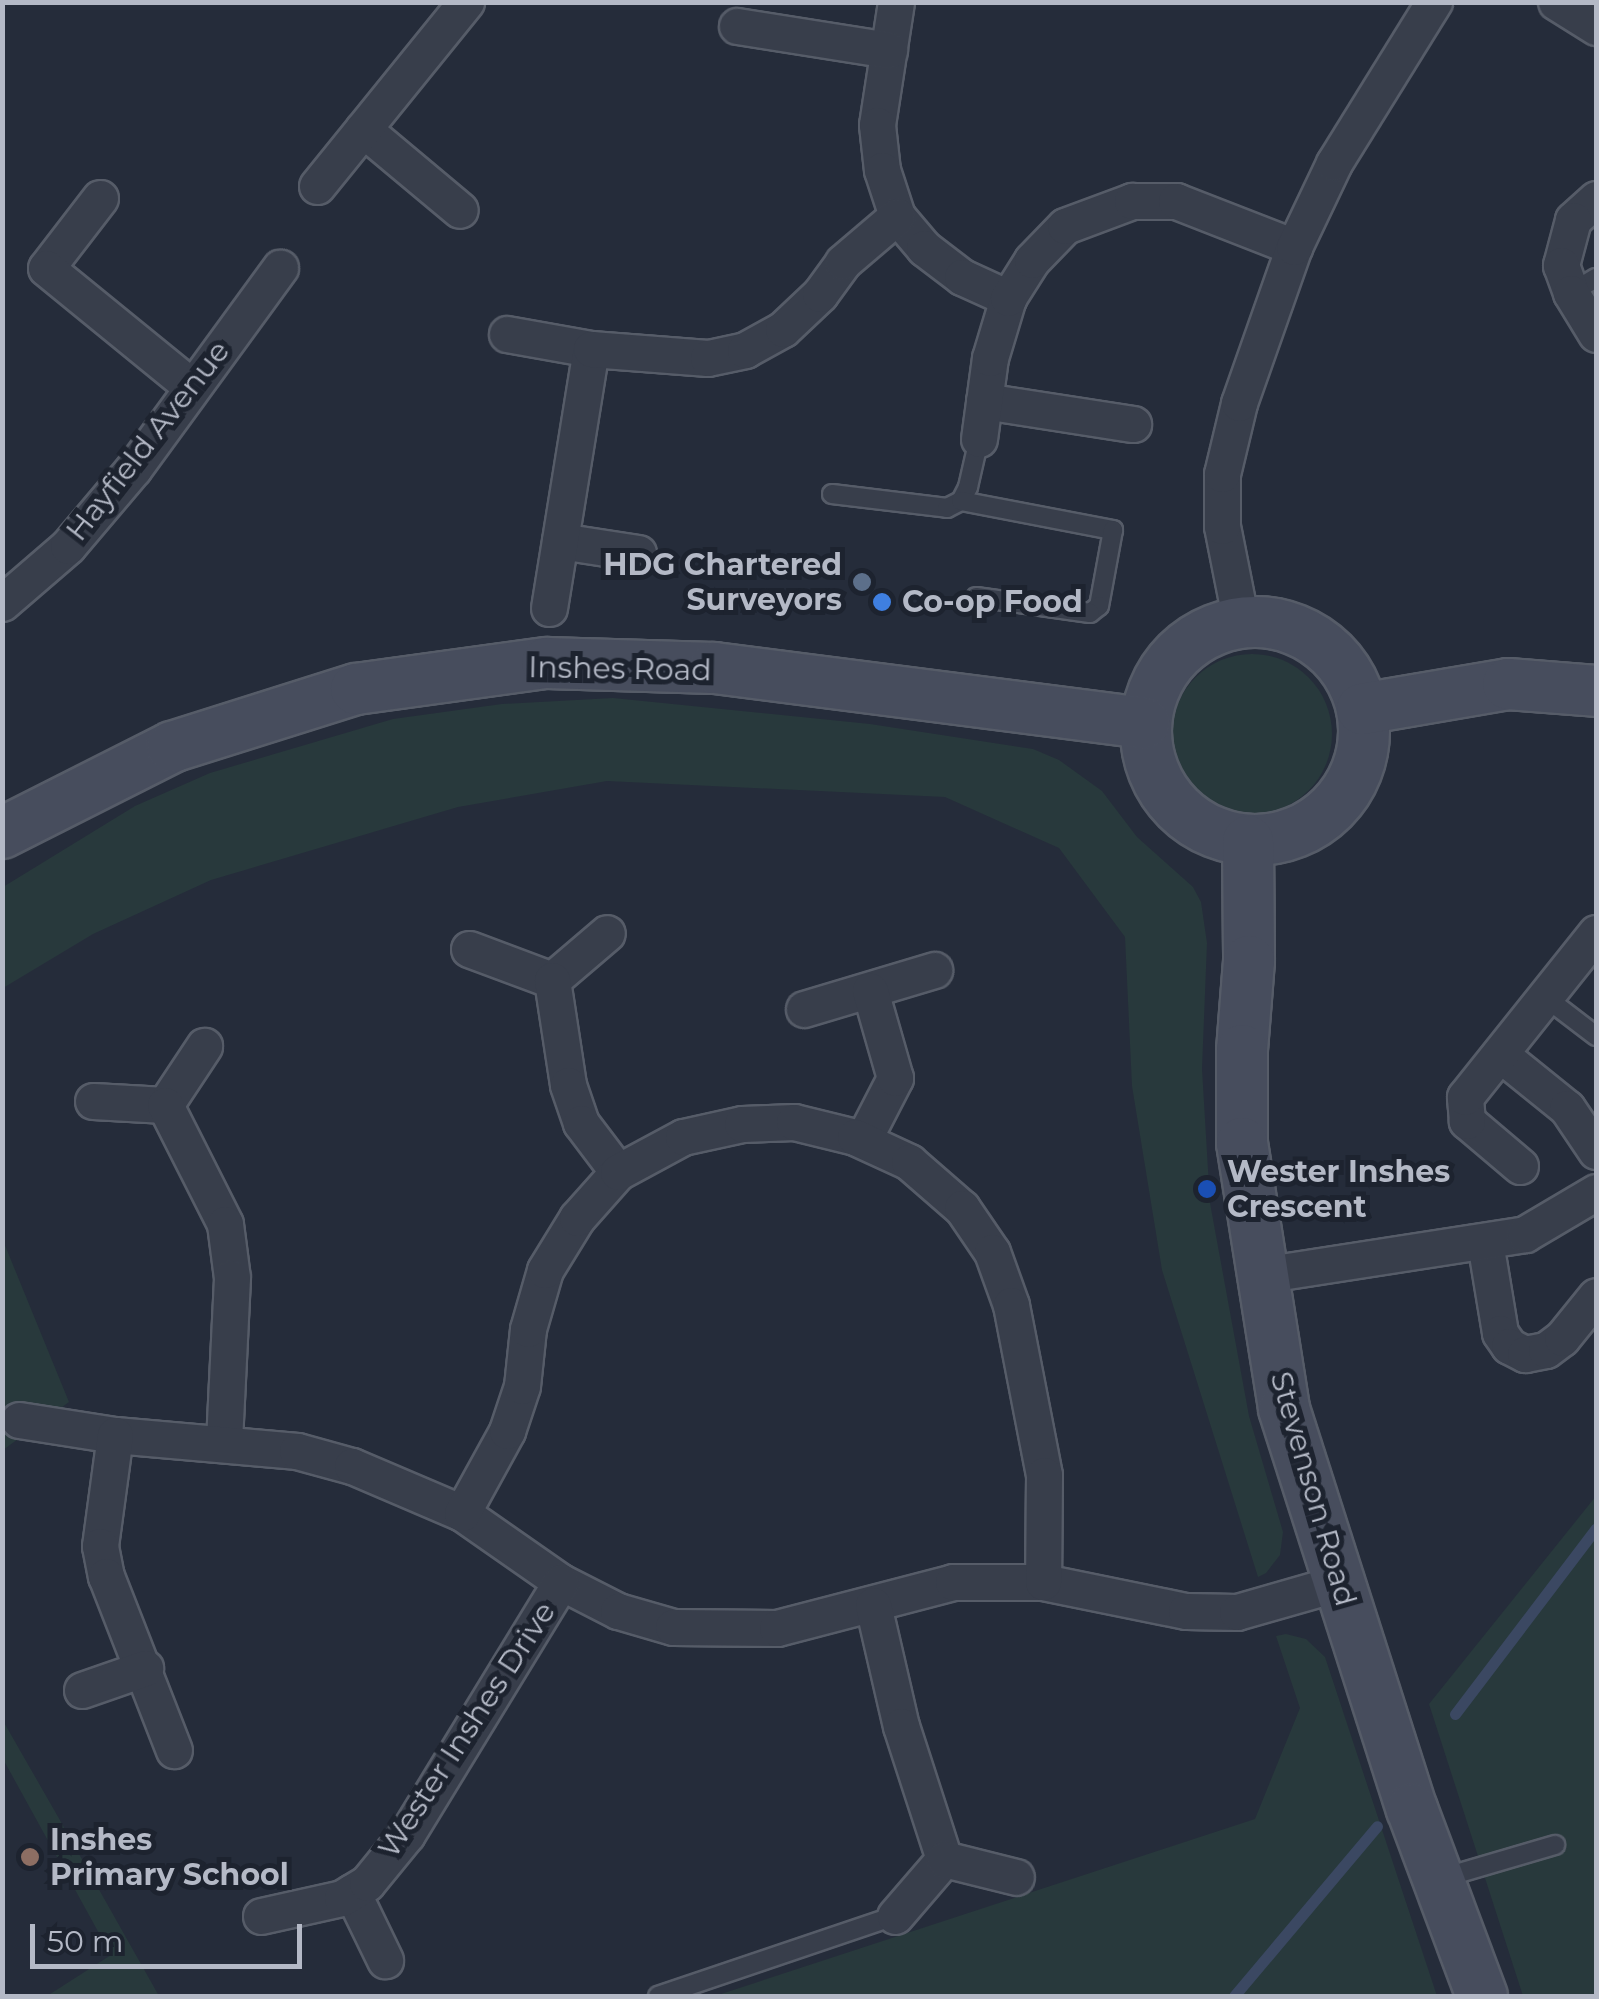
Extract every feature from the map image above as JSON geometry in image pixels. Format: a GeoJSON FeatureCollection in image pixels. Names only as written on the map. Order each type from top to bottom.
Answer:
{"type":"FeatureCollection","features":[{"type":"Feature","properties":{"kind":"street"},"geometry":{"type":"LineString","coordinates":[[317,186],[466,2]]}},
{"type":"Feature","properties":{"kind":"street"},"geometry":{"type":"LineString","coordinates":[[896,2],[877,125],[882,170],[897,216],[924,248],[962,277],[1008,298]]}},
{"type":"Feature","properties":{"kind":"street"},"geometry":{"type":"LineString","coordinates":[[1241,622],[1222,526],[1222,474],[1239,402],[1294,247],[1334,163],[1434,2]]}},
{"type":"Feature","properties":{"kind":"street"},"geometry":{"type":"LineString","coordinates":[[1556,2],[1596,27]]}},
{"type":"Feature","properties":{"kind":"street"},"geometry":{"type":"LineString","coordinates":[[737,26],[889,50]]}},
{"type":"Feature","properties":{"kind":"street"},"geometry":{"type":"LineString","coordinates":[[363,129],[460,210]]}},
{"type":"Feature","properties":{"kind":"street"},"geometry":{"type":"LineString","coordinates":[[100,198],[46,268],[192,387]]}},
{"type":"Feature","properties":{"kind":"street"},"geometry":{"type":"LineString","coordinates":[[1596,199],[1573,220],[1564,242],[1561,265],[1584,285],[1596,334]]}},
{"type":"Feature","properties":{"kind":"street"},"geometry":{"type":"LineString","coordinates":[[979,439],[990,358],[1008,298],[1032,260],[1064,226],[1132,202],[1176,201],[1294,247]]}},
{"type":"Feature","properties":{"kind":"street"},"geometry":{"type":"LineString","coordinates":[[508,334],[591,348],[708,358],[745,350],[782,329],[820,294],[843,262],[897,216]]}},
{"type":"Feature","properties":{"kind":"street","name":"Hayfield Avenue"},"geometry":{"type":"LineString","coordinates":[[2,604],[68,546],[134,468],[280,268]]}},
{"type":"Feature","properties":{"kind":"street"},"geometry":{"type":"LineString","coordinates":[[549,608],[591,348]]}},
{"type":"Feature","properties":{"kind":"street"},"geometry":{"type":"LineString","coordinates":[[984,401],[1133,424]]}},
{"type":"Feature","properties":{"kind":"street"},"geometry":{"type":"LineString","coordinates":[[560,541],[638,553]]}},
{"type":"Feature","properties":{"kind":"street"},"geometry":{"type":"LineString","coordinates":[[1241,622],[1274,622],[1304,633],[1331,652],[1351,678],[1362,709],[1364,742],[1356,775],[1338,804],[1297,832],[1248,842],[1214,834],[1184,816],[1161,790],[1148,758],[1145,723],[1154,687],[1175,656],[1205,633],[1241,622]]}},
{"type":"Feature","properties":{"kind":"street","name":"Inshes Road"},"geometry":{"type":"LineString","coordinates":[[2,833],[172,748],[337,695],[546,663],[714,668],[1145,723]]}},
{"type":"Feature","properties":{"kind":"street"},"geometry":{"type":"LineString","coordinates":[[1362,709],[1508,684],[1596,690]]}},
{"type":"Feature","properties":{"kind":"street","name":"Stevenson Road"},"geometry":{"type":"LineString","coordinates":[[1248,842],[1249,961],[1242,1050],[1242,1144],[1284,1409],[1437,1879],[1482,1996]]}},
{"type":"Feature","properties":{"kind":"street"},"geometry":{"type":"LineString","coordinates":[[552,980],[607,933]]}},
{"type":"Feature","properties":{"kind":"street"},"geometry":{"type":"LineString","coordinates":[[1520,1166],[1468,1121],[1465,1097],[1596,934]]}},
{"type":"Feature","properties":{"kind":"street"},"geometry":{"type":"LineString","coordinates":[[469,949],[552,980]]}},
{"type":"Feature","properties":{"kind":"street"},"geometry":{"type":"LineString","coordinates":[[804,1009],[934,970]]}},
{"type":"Feature","properties":{"kind":"street"},"geometry":{"type":"LineString","coordinates":[[552,980],[581,1122],[618,1172]]}},
{"type":"Feature","properties":{"kind":"street"},"geometry":{"type":"LineString","coordinates":[[863,1140],[895,1078],[870,991]]}},
{"type":"Feature","properties":{"kind":"street"},"geometry":{"type":"LineString","coordinates":[[165,1106],[204,1046]]}},
{"type":"Feature","properties":{"kind":"street"},"geometry":{"type":"LineString","coordinates":[[1500,1054],[1567,1108],[1596,1151]]}},
{"type":"Feature","properties":{"kind":"street"},"geometry":{"type":"LineString","coordinates":[[93,1100],[165,1106]]}},
{"type":"Feature","properties":{"kind":"street"},"geometry":{"type":"LineString","coordinates":[[165,1106],[225,1224],[232,1278],[224,1442]]}},
{"type":"Feature","properties":{"kind":"street"},"geometry":{"type":"LineString","coordinates":[[462,1514],[512,1416],[522,1386],[528,1328],[545,1270],[578,1218],[618,1172],[683,1137],[742,1124],[794,1122],[863,1140],[909,1162],[962,1208],[992,1252],[1011,1305],[1044,1475],[1043,1582]]}},
{"type":"Feature","properties":{"kind":"street"},"geometry":{"type":"LineString","coordinates":[[1261,1275],[1525,1234],[1596,1192]]}},
{"type":"Feature","properties":{"kind":"street"},"geometry":{"type":"LineString","coordinates":[[1485,1242],[1500,1333],[1508,1346],[1525,1354],[1546,1350],[1596,1296]]}},
{"type":"Feature","properties":{"kind":"street","name":"Wester Inshes Drive"},"geometry":{"type":"LineString","coordinates":[[20,1420],[114,1435],[297,1451],[352,1466],[402,1484],[462,1514],[561,1582],[618,1611],[673,1627],[778,1628],[953,1582],[1043,1582],[1186,1610],[1237,1612],[1338,1582]]}},
{"type":"Feature","properties":{"kind":"street"},"geometry":{"type":"LineString","coordinates":[[114,1435],[100,1546],[106,1576],[174,1750]]}},
{"type":"Feature","properties":{"kind":"street","name":"Wester Inshes Drive"},"geometry":{"type":"LineString","coordinates":[[260,1916],[352,1892],[367,1883],[407,1834],[561,1582]]}},
{"type":"Feature","properties":{"kind":"street"},"geometry":{"type":"LineString","coordinates":[[873,1605],[901,1726],[944,1859]]}},
{"type":"Feature","properties":{"kind":"street"},"geometry":{"type":"LineString","coordinates":[[82,1690],[145,1668]]}},
{"type":"Feature","properties":{"kind":"street"},"geometry":{"type":"LineString","coordinates":[[944,1859],[1016,1877]]}},
{"type":"Feature","properties":{"kind":"street"},"geometry":{"type":"LineString","coordinates":[[895,1916],[944,1859]]}},
{"type":"Feature","properties":{"kind":"street"},"geometry":{"type":"LineString","coordinates":[[352,1892],[385,1960]]}},
{"type":"Feature","properties":{"kind":"lane"},"geometry":{"type":"LineString","coordinates":[[961,501],[979,439]]}},
{"type":"Feature","properties":{"kind":"lane"},"geometry":{"type":"LineString","coordinates":[[832,494],[947,508],[961,501],[1112,530],[1099,606],[1090,614],[976,597]]}},
{"type":"Feature","properties":{"kind":"lane"},"geometry":{"type":"LineString","coordinates":[[1545,998],[1596,1036]]}},
{"type":"Feature","properties":{"kind":"lane"},"geometry":{"type":"LineString","coordinates":[[1437,1879],[1555,1846]]}},
{"type":"Feature","properties":{"kind":"lane"},"geometry":{"type":"LineString","coordinates":[[658,1996],[895,1916]]}},
{"type":"Feature","properties":{"kind":"shaded area"},"geometry":{"type":"Polygon","coordinates":[[[1252,654],[1283,660],[1309,677],[1326,703],[1332,734],[1326,765],[1309,791],[1283,808],[1252,814],[1221,808],[1195,791],[1178,765],[1172,734],[1178,703],[1195,677],[1221,660],[1252,654]]]}},
{"type":"Feature","properties":{"kind":"shaded area"},"geometry":{"type":"Polygon","coordinates":[[[613,698],[870,724],[1033,749],[1059,760],[1102,791],[1137,837],[1193,887],[1201,902],[1207,943],[1202,1069],[1210,1203],[1249,1416],[1283,1532],[1280,1555],[1266,1573],[1258,1577],[1162,1270],[1132,1086],[1125,937],[1059,848],[945,797],[607,781],[458,807],[211,880],[93,934],[3,988],[3,887],[135,806],[210,773],[393,719],[502,704],[613,698]]]}},
{"type":"Feature","properties":{"kind":"shaded area"},"geometry":{"type":"Polygon","coordinates":[[[2,1238],[69,1402],[3,1450],[2,1450],[2,1238]]]}},
{"type":"Feature","properties":{"kind":"shaded area"},"geometry":{"type":"Polygon","coordinates":[[[1596,1496],[1596,1996],[1523,1996],[1429,1704],[1596,1496]]]}},
{"type":"Feature","properties":{"kind":"shaded area"},"geometry":{"type":"Polygon","coordinates":[[[1276,1636],[1306,1639],[1325,1657],[1437,1996],[715,1996],[1255,1819],[1300,1708],[1276,1636]]]}},
{"type":"Feature","properties":{"kind":"shaded area"},"geometry":{"type":"Polygon","coordinates":[[[2,1719],[159,1996],[47,1996],[111,1955],[3,1759],[2,1719]]]}},
{"type":"Feature","properties":{"kind":"waterway"},"geometry":{"type":"LineString","coordinates":[[1455,1714],[1596,1528]]}},
{"type":"Feature","properties":{"kind":"waterway"},"geometry":{"type":"LineString","coordinates":[[1234,1996],[1377,1826]]}},
{"type":"Feature","properties":{"kind":"place","name":"HDG Chartered Surveyors"},"geometry":{"type":"Point","coordinates":[862,582]}},
{"type":"Feature","properties":{"kind":"place","name":"Co-op Food"},"geometry":{"type":"Point","coordinates":[882,602]}},
{"type":"Feature","properties":{"kind":"place","name":"Wester Inshes Crescent"},"geometry":{"type":"Point","coordinates":[1207,1189]}},
{"type":"Feature","properties":{"kind":"place","name":"Inshes Primary School"},"geometry":{"type":"Point","coordinates":[30,1857]}}]}
